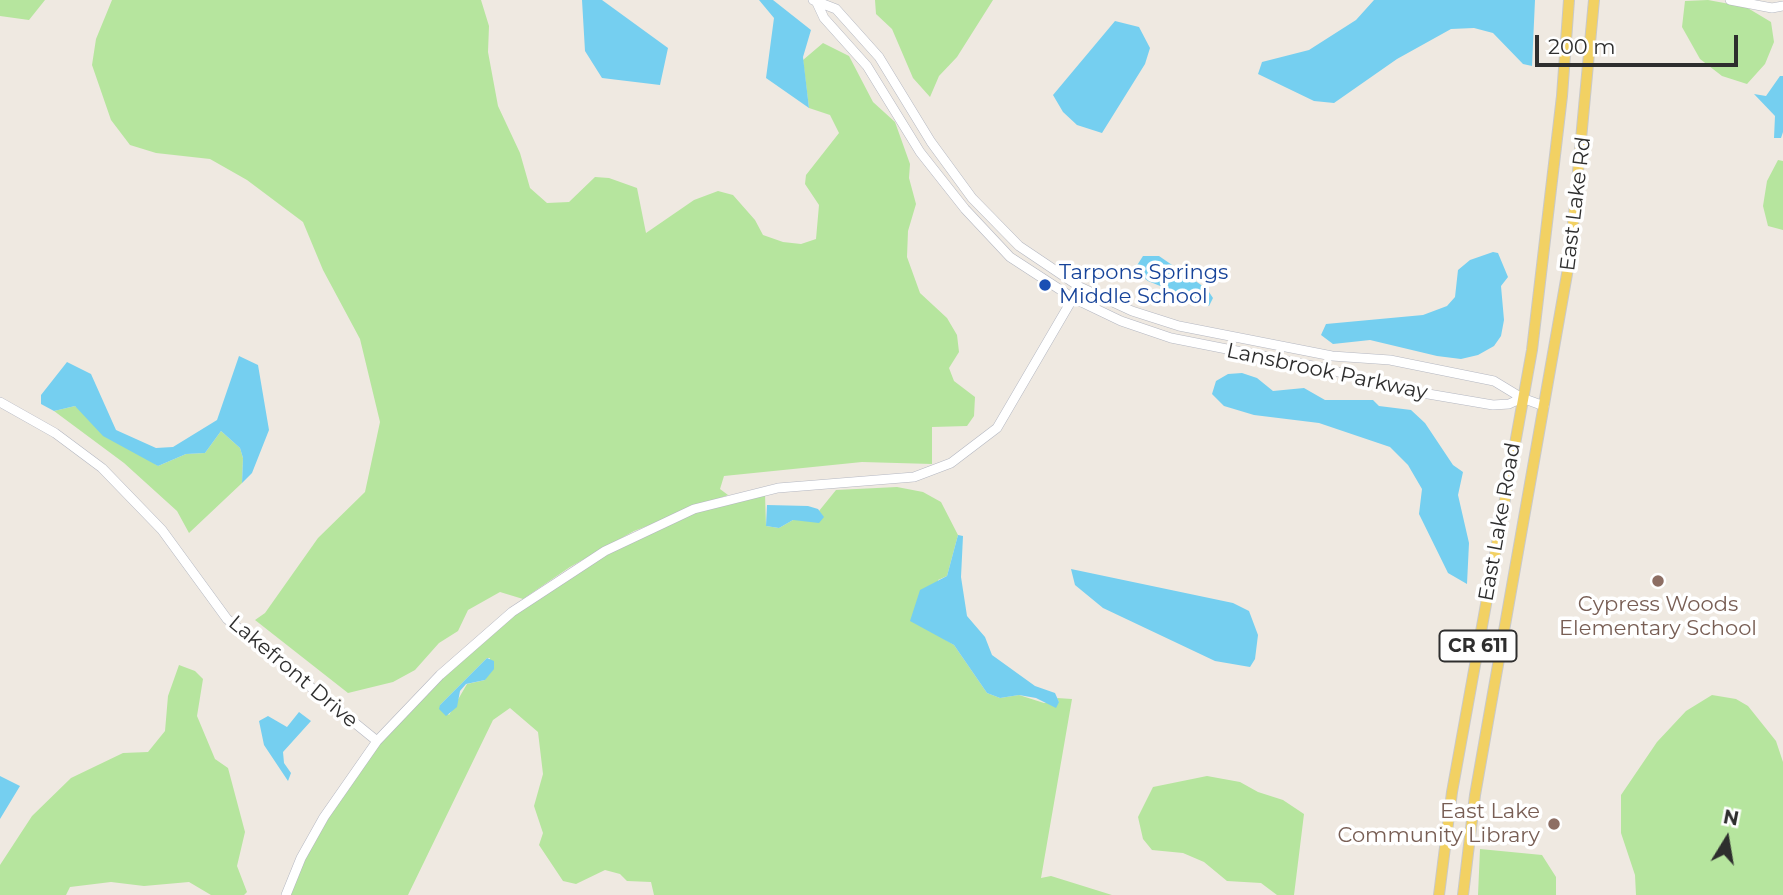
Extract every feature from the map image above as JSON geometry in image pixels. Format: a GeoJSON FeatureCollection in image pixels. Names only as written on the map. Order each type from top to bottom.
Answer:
{"type":"FeatureCollection","features":[{"type":"Feature","properties":{"kind":"main road","name":"East Lake Rd"},"geometry":{"type":"LineString","coordinates":[[1522,398],[1532,350],[1555,156],[1569,0]]}},
{"type":"Feature","properties":{"kind":"main road","name":"East Lake Rd"},"geometry":{"type":"LineString","coordinates":[[1544,406],[1570,257],[1594,0]]}},
{"type":"Feature","properties":{"kind":"main road","name":"East Lake Road"},"geometry":{"type":"LineString","coordinates":[[1439,895],[1452,792],[1522,398]]}},
{"type":"Feature","properties":{"kind":"main road","name":"CR 611"},"geometry":{"type":"LineString","coordinates":[[1463,895],[1475,795],[1544,406]]}},
{"type":"Feature","properties":{"kind":"street"},"geometry":{"type":"LineString","coordinates":[[1730,0],[1772,8],[1783,6]]}},
{"type":"Feature","properties":{"kind":"street","name":"Lansbrook Parkway"},"geometry":{"type":"LineString","coordinates":[[815,2],[836,9],[879,57],[932,142],[972,198],[1019,246],[1080,287],[1132,311],[1179,326],[1332,356],[1390,360],[1494,381],[1522,398]]}},
{"type":"Feature","properties":{"kind":"street","name":"Lansbrook Parkway"},"geometry":{"type":"LineString","coordinates":[[815,2],[824,18],[867,66],[920,152],[965,209],[1010,257],[1073,298],[1121,321],[1171,338],[1328,369],[1393,388],[1493,405],[1509,404],[1522,398]]}},
{"type":"Feature","properties":{"kind":"street"},"geometry":{"type":"LineString","coordinates":[[286,895],[301,858],[324,817],[377,741],[439,675],[512,612],[571,570],[636,534],[694,509],[751,493],[801,485],[914,477],[965,456],[997,428],[1008,412],[1073,298]]}},
{"type":"Feature","properties":{"kind":"street"},"geometry":{"type":"LineString","coordinates":[[1522,398],[1544,406]]}},
{"type":"Feature","properties":{"kind":"street","name":"Lakefront Drive"},"geometry":{"type":"LineString","coordinates":[[0,402],[55,433],[102,468],[162,530],[227,619],[377,741]]}},
{"type":"Feature","properties":{"kind":"green space"},"geometry":{"type":"Polygon","coordinates":[[[0,0],[45,0],[29,20],[0,16],[0,0]]]}},
{"type":"Feature","properties":{"kind":"green space"},"geometry":{"type":"Polygon","coordinates":[[[112,0],[481,0],[489,26],[488,52],[498,106],[520,153],[530,188],[547,203],[569,202],[595,177],[609,178],[637,188],[646,233],[694,200],[718,191],[733,195],[755,220],[763,235],[783,242],[801,244],[816,239],[819,205],[805,184],[806,175],[839,133],[830,115],[809,108],[803,60],[823,43],[849,56],[873,102],[895,122],[910,164],[909,178],[916,204],[908,231],[907,257],[920,293],[947,318],[957,335],[959,352],[949,368],[954,381],[975,397],[974,416],[967,426],[932,427],[932,464],[862,462],[724,476],[720,489],[728,495],[634,531],[570,567],[523,599],[500,592],[468,610],[458,631],[439,643],[415,670],[393,682],[348,693],[255,620],[265,613],[318,538],[365,492],[380,422],[360,339],[323,270],[303,222],[247,180],[210,159],[156,153],[130,145],[111,120],[92,65],[96,39],[112,0]]]}},
{"type":"Feature","properties":{"kind":"green space"},"geometry":{"type":"Polygon","coordinates":[[[875,0],[993,0],[957,57],[939,76],[930,97],[913,78],[892,29],[876,14],[875,0]]]}},
{"type":"Feature","properties":{"kind":"green space"},"geometry":{"type":"Polygon","coordinates":[[[1708,0],[1746,7],[1771,22],[1774,42],[1765,64],[1747,84],[1722,76],[1700,59],[1682,27],[1685,1],[1708,0]]]}},
{"type":"Feature","properties":{"kind":"green space"},"geometry":{"type":"Polygon","coordinates":[[[1778,160],[1783,161],[1783,230],[1768,226],[1763,206],[1767,181],[1778,160]]]}},
{"type":"Feature","properties":{"kind":"green space"},"geometry":{"type":"Polygon","coordinates":[[[75,406],[158,466],[186,454],[205,453],[221,431],[240,448],[243,458],[242,483],[189,533],[177,511],[124,463],[54,411],[75,406]]]}},
{"type":"Feature","properties":{"kind":"green space"},"geometry":{"type":"Polygon","coordinates":[[[897,487],[923,492],[941,502],[958,535],[947,576],[938,580],[938,635],[954,645],[987,693],[1000,698],[1019,695],[1044,703],[1059,702],[1057,698],[1072,699],[1041,878],[1051,876],[1112,895],[654,895],[651,882],[627,881],[620,874],[605,870],[576,884],[563,881],[539,845],[543,833],[534,806],[543,774],[538,732],[510,708],[493,720],[408,895],[290,895],[304,860],[327,819],[379,744],[442,678],[514,615],[606,554],[695,513],[765,494],[766,526],[779,528],[793,520],[823,517],[819,511],[836,490],[897,487]],[[490,658],[440,705],[449,715],[467,684],[485,680],[490,658]]]}},
{"type":"Feature","properties":{"kind":"green space"},"geometry":{"type":"Polygon","coordinates":[[[179,665],[195,671],[203,679],[197,716],[215,759],[228,768],[245,832],[237,866],[247,892],[244,895],[211,895],[189,882],[144,886],[111,882],[70,887],[66,895],[0,895],[0,865],[32,816],[71,778],[123,753],[148,752],[165,731],[168,696],[179,665]]]}},
{"type":"Feature","properties":{"kind":"green space"},"geometry":{"type":"Polygon","coordinates":[[[1712,695],[1736,699],[1748,706],[1776,741],[1783,762],[1783,895],[1636,895],[1635,875],[1621,833],[1621,795],[1657,742],[1686,711],[1712,695]]]}},
{"type":"Feature","properties":{"kind":"green space"},"geometry":{"type":"Polygon","coordinates":[[[1207,776],[1240,782],[1258,792],[1283,800],[1304,814],[1294,895],[1277,895],[1261,883],[1227,881],[1204,862],[1183,853],[1152,850],[1143,839],[1138,817],[1153,787],[1207,776]]]}},
{"type":"Feature","properties":{"kind":"green space"},"geometry":{"type":"Polygon","coordinates":[[[1480,849],[1542,855],[1556,877],[1556,895],[1478,895],[1480,849]]]}},
{"type":"Feature","properties":{"kind":"water"},"geometry":{"type":"Polygon","coordinates":[[[582,0],[602,0],[668,48],[660,85],[602,78],[585,51],[582,0]]]}},
{"type":"Feature","properties":{"kind":"water"},"geometry":{"type":"Polygon","coordinates":[[[759,0],[773,0],[811,30],[803,57],[809,108],[766,78],[774,18],[759,0]]]}},
{"type":"Feature","properties":{"kind":"water"},"geometry":{"type":"Polygon","coordinates":[[[1374,0],[1535,0],[1532,66],[1523,64],[1493,33],[1474,28],[1451,29],[1397,59],[1334,103],[1314,101],[1258,74],[1262,62],[1309,50],[1356,20],[1374,0]]]}},
{"type":"Feature","properties":{"kind":"water"},"geometry":{"type":"Polygon","coordinates":[[[1115,21],[1139,27],[1150,48],[1145,64],[1102,133],[1077,125],[1063,112],[1053,95],[1115,21]]]}},
{"type":"Feature","properties":{"kind":"water"},"geometry":{"type":"Polygon","coordinates":[[[1780,76],[1783,76],[1783,132],[1781,138],[1774,138],[1775,116],[1754,94],[1766,96],[1780,76]]]}},
{"type":"Feature","properties":{"kind":"water"},"geometry":{"type":"Polygon","coordinates":[[[1493,252],[1498,253],[1508,277],[1501,286],[1504,320],[1501,336],[1494,346],[1478,355],[1461,359],[1437,356],[1370,340],[1333,344],[1321,335],[1326,324],[1423,315],[1447,306],[1455,297],[1458,270],[1470,260],[1493,252]]]}},
{"type":"Feature","properties":{"kind":"water"},"geometry":{"type":"Polygon","coordinates":[[[1143,256],[1159,256],[1207,289],[1213,298],[1209,306],[1148,281],[1134,270],[1143,256]]]}},
{"type":"Feature","properties":{"kind":"water"},"geometry":{"type":"Polygon","coordinates":[[[239,356],[258,365],[269,430],[252,473],[242,483],[243,458],[240,448],[221,431],[205,453],[186,454],[158,466],[103,436],[75,406],[54,411],[41,404],[41,395],[67,362],[91,374],[116,430],[156,448],[173,447],[217,420],[239,356]]]}},
{"type":"Feature","properties":{"kind":"water"},"geometry":{"type":"Polygon","coordinates":[[[1242,373],[1257,378],[1273,391],[1304,388],[1325,400],[1373,400],[1379,406],[1411,410],[1425,423],[1453,465],[1463,472],[1458,495],[1469,543],[1467,584],[1448,573],[1419,514],[1422,489],[1408,465],[1390,447],[1319,423],[1254,415],[1224,406],[1212,394],[1216,381],[1228,374],[1242,373]]]}},
{"type":"Feature","properties":{"kind":"water"},"geometry":{"type":"Polygon","coordinates":[[[767,505],[808,506],[818,509],[824,517],[819,523],[793,520],[779,528],[766,526],[767,505]]]}},
{"type":"Feature","properties":{"kind":"water"},"geometry":{"type":"Polygon","coordinates":[[[958,535],[963,536],[961,577],[967,616],[985,637],[992,655],[1035,686],[1055,693],[1059,702],[1056,708],[1036,698],[1019,695],[1000,698],[987,693],[954,645],[910,621],[920,590],[947,576],[958,535]]]}},
{"type":"Feature","properties":{"kind":"water"},"geometry":{"type":"Polygon","coordinates":[[[1071,569],[1233,603],[1249,611],[1258,635],[1255,659],[1250,667],[1215,661],[1103,608],[1075,585],[1071,569]]]}},
{"type":"Feature","properties":{"kind":"water"},"geometry":{"type":"Polygon","coordinates":[[[487,658],[494,661],[494,669],[485,680],[466,684],[460,691],[457,707],[446,716],[439,709],[440,705],[487,658]]]}},
{"type":"Feature","properties":{"kind":"water"},"geometry":{"type":"Polygon","coordinates":[[[299,712],[311,721],[283,752],[284,763],[291,773],[288,781],[264,745],[259,721],[268,716],[287,727],[299,712]]]}},
{"type":"Feature","properties":{"kind":"water"},"geometry":{"type":"Polygon","coordinates":[[[0,776],[20,786],[0,819],[0,776]]]}},
{"type":"Feature","properties":{"kind":"place","name":"Tarpons Springs Middle School"},"geometry":{"type":"Point","coordinates":[1045,285]}},
{"type":"Feature","properties":{"kind":"place","name":"Cypress Woods Elementary School"},"geometry":{"type":"Point","coordinates":[1658,581]}},
{"type":"Feature","properties":{"kind":"place","name":"East Lake Community Library"},"geometry":{"type":"Point","coordinates":[1554,824]}}]}
